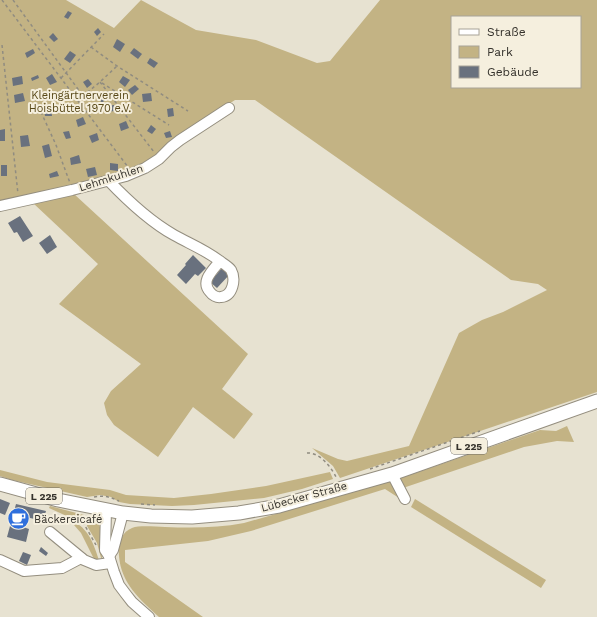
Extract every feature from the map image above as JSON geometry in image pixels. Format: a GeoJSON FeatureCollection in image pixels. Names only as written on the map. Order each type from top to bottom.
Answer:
{"type":"FeatureCollection","features":[{"type":"Feature","properties":{"kind":"main road","name":"Lübecker Straße"},"geometry":{"type":"LineString","coordinates":[[0,484],[58,500],[106,510],[123,507],[151,516],[192,517],[232,514],[279,506],[392,474],[597,401]]}},
{"type":"Feature","properties":{"kind":"street","name":"Lehmkuhlen"},"geometry":{"type":"LineString","coordinates":[[0,206],[72,190],[133,173],[145,168],[159,159],[180,140],[229,108]]}},
{"type":"Feature","properties":{"kind":"street"},"geometry":{"type":"LineString","coordinates":[[108,180],[150,219],[174,235],[198,246],[220,261]]}},
{"type":"Feature","properties":{"kind":"street"},"geometry":{"type":"LineString","coordinates":[[392,474],[405,499]]}},
{"type":"Feature","properties":{"kind":"street"},"geometry":{"type":"LineString","coordinates":[[110,560],[123,507]]}},
{"type":"Feature","properties":{"kind":"street"},"geometry":{"type":"LineString","coordinates":[[106,510],[106,550],[119,584],[125,593],[149,617]]}},
{"type":"Feature","properties":{"kind":"street"},"geometry":{"type":"LineString","coordinates":[[50,532],[81,558],[96,565],[110,560]]}},
{"type":"Feature","properties":{"kind":"street"},"geometry":{"type":"LineString","coordinates":[[0,560],[24,571],[62,568],[81,558]]}},
{"type":"Feature","properties":{"kind":"path"},"geometry":{"type":"LineString","coordinates":[[2,0],[133,173]]}},
{"type":"Feature","properties":{"kind":"path"},"geometry":{"type":"LineString","coordinates":[[13,0],[83,96]]}},
{"type":"Feature","properties":{"kind":"path"},"geometry":{"type":"LineString","coordinates":[[61,78],[104,34]]}},
{"type":"Feature","properties":{"kind":"path"},"geometry":{"type":"LineString","coordinates":[[2,45],[19,202]]}},
{"type":"Feature","properties":{"kind":"path"},"geometry":{"type":"LineString","coordinates":[[91,47],[117,66],[188,111]]}},
{"type":"Feature","properties":{"kind":"path"},"geometry":{"type":"LineString","coordinates":[[78,100],[117,66]]}},
{"type":"Feature","properties":{"kind":"path"},"geometry":{"type":"LineString","coordinates":[[100,82],[169,126]]}},
{"type":"Feature","properties":{"kind":"path"},"geometry":{"type":"LineString","coordinates":[[100,82],[159,159]]}},
{"type":"Feature","properties":{"kind":"path"},"geometry":{"type":"LineString","coordinates":[[41,112],[56,145],[72,190]]}},
{"type":"Feature","properties":{"kind":"path"},"geometry":{"type":"LineString","coordinates":[[367,470],[486,429]]}},
{"type":"Feature","properties":{"kind":"path"},"geometry":{"type":"LineString","coordinates":[[307,453],[312,453],[328,464],[335,474],[341,488]]}},
{"type":"Feature","properties":{"kind":"path"},"geometry":{"type":"LineString","coordinates":[[90,497],[101,495],[111,497],[123,507]]}},
{"type":"Feature","properties":{"kind":"path"},"geometry":{"type":"LineString","coordinates":[[136,503],[158,505]]}},
{"type":"Feature","properties":{"kind":"green space","name":"Kleingärtnerverein Hoisbüttel 1970 e.V."},"geometry":{"type":"Polygon","coordinates":[[[0,0],[66,0],[114,28],[141,0],[196,30],[256,40],[317,63],[330,61],[380,0],[597,0],[597,392],[340,478],[333,466],[312,448],[338,459],[347,461],[409,446],[459,333],[482,320],[503,312],[547,290],[538,284],[511,280],[255,100],[235,100],[171,141],[153,161],[133,172],[0,202],[0,0]]]}},
{"type":"Feature","properties":{"kind":"green space"},"geometry":{"type":"Polygon","coordinates":[[[74,194],[248,354],[222,389],[253,414],[234,439],[193,407],[158,457],[114,425],[107,415],[104,403],[111,391],[141,364],[59,304],[98,264],[33,203],[74,194]]]}},
{"type":"Feature","properties":{"kind":"green space"},"geometry":{"type":"Polygon","coordinates":[[[567,426],[574,442],[557,441],[524,447],[403,488],[398,479],[540,430],[556,431],[567,426]]]}},
{"type":"Feature","properties":{"kind":"green space"},"geometry":{"type":"Polygon","coordinates":[[[0,470],[47,482],[110,490],[126,495],[174,498],[266,486],[330,472],[333,479],[302,489],[264,498],[172,506],[130,504],[119,502],[111,497],[100,495],[87,497],[12,480],[0,476],[0,470]]]}},
{"type":"Feature","properties":{"kind":"green space"},"geometry":{"type":"Polygon","coordinates":[[[391,481],[399,498],[385,489],[251,531],[208,541],[125,550],[125,562],[203,617],[159,617],[133,590],[123,575],[119,548],[121,539],[128,530],[132,528],[144,526],[185,528],[224,526],[244,523],[391,481]]]}},
{"type":"Feature","properties":{"kind":"green space"},"geometry":{"type":"Polygon","coordinates":[[[415,499],[546,580],[541,588],[411,507],[415,499]]]}},
{"type":"Feature","properties":{"kind":"green space"},"geometry":{"type":"Polygon","coordinates":[[[50,506],[84,515],[82,523],[49,508],[50,506]]]}},
{"type":"Feature","properties":{"kind":"green space"},"geometry":{"type":"Polygon","coordinates":[[[88,515],[99,523],[101,532],[102,558],[97,543],[87,526],[88,515]]]}},
{"type":"Feature","properties":{"kind":"green space"},"geometry":{"type":"Polygon","coordinates":[[[67,517],[85,530],[94,546],[99,560],[95,561],[81,533],[67,517]]]}},
{"type":"Feature","properties":{"kind":"building"},"geometry":{"type":"Polygon","coordinates":[[[68,11],[72,13],[68,19],[64,17],[68,11]]]}},
{"type":"Feature","properties":{"kind":"building"},"geometry":{"type":"Polygon","coordinates":[[[98,28],[101,32],[97,36],[94,32],[98,28]]]}},
{"type":"Feature","properties":{"kind":"building"},"geometry":{"type":"Polygon","coordinates":[[[53,33],[58,39],[54,42],[49,37],[53,33]]]}},
{"type":"Feature","properties":{"kind":"building"},"geometry":{"type":"Polygon","coordinates":[[[117,39],[125,44],[120,52],[113,47],[117,39]]]}},
{"type":"Feature","properties":{"kind":"building"},"geometry":{"type":"Polygon","coordinates":[[[134,48],[142,54],[138,59],[130,53],[134,48]]]}},
{"type":"Feature","properties":{"kind":"building"},"geometry":{"type":"Polygon","coordinates":[[[33,49],[35,53],[27,58],[25,53],[33,49]]]}},
{"type":"Feature","properties":{"kind":"building"},"geometry":{"type":"Polygon","coordinates":[[[70,51],[76,55],[70,63],[64,59],[70,51]]]}},
{"type":"Feature","properties":{"kind":"building"},"geometry":{"type":"Polygon","coordinates":[[[150,58],[158,63],[154,68],[147,63],[150,58]]]}},
{"type":"Feature","properties":{"kind":"building"},"geometry":{"type":"Polygon","coordinates":[[[52,74],[57,82],[50,85],[46,78],[52,74]]]}},
{"type":"Feature","properties":{"kind":"building"},"geometry":{"type":"Polygon","coordinates":[[[38,75],[39,78],[32,81],[31,78],[38,75]]]}},
{"type":"Feature","properties":{"kind":"building"},"geometry":{"type":"Polygon","coordinates":[[[22,76],[23,84],[13,86],[12,78],[22,76]]]}},
{"type":"Feature","properties":{"kind":"building"},"geometry":{"type":"Polygon","coordinates":[[[123,76],[130,80],[125,87],[119,82],[123,76]]]}},
{"type":"Feature","properties":{"kind":"building"},"geometry":{"type":"Polygon","coordinates":[[[88,79],[92,84],[87,88],[83,82],[88,79]]]}},
{"type":"Feature","properties":{"kind":"building"},"geometry":{"type":"Polygon","coordinates":[[[135,85],[139,89],[132,95],[128,90],[135,85]]]}},
{"type":"Feature","properties":{"kind":"building"},"geometry":{"type":"Polygon","coordinates":[[[23,93],[25,101],[15,103],[14,95],[23,93]]]}},
{"type":"Feature","properties":{"kind":"building"},"geometry":{"type":"Polygon","coordinates":[[[103,93],[107,98],[102,103],[97,97],[103,93]]]}},
{"type":"Feature","properties":{"kind":"building"},"geometry":{"type":"Polygon","coordinates":[[[151,93],[152,101],[143,102],[142,94],[151,93]]]}},
{"type":"Feature","properties":{"kind":"building"},"geometry":{"type":"Polygon","coordinates":[[[114,105],[115,111],[107,112],[106,106],[114,105]]]}},
{"type":"Feature","properties":{"kind":"building"},"geometry":{"type":"Polygon","coordinates":[[[44,107],[51,107],[52,116],[45,116],[44,107]]]}},
{"type":"Feature","properties":{"kind":"building"},"geometry":{"type":"Polygon","coordinates":[[[173,108],[174,116],[168,117],[167,109],[173,108]]]}},
{"type":"Feature","properties":{"kind":"building"},"geometry":{"type":"Polygon","coordinates":[[[83,117],[86,124],[78,127],[76,120],[83,117]]]}},
{"type":"Feature","properties":{"kind":"building"},"geometry":{"type":"Polygon","coordinates":[[[126,121],[129,128],[121,131],[119,124],[126,121]]]}},
{"type":"Feature","properties":{"kind":"building"},"geometry":{"type":"Polygon","coordinates":[[[151,125],[156,129],[152,134],[147,131],[151,125]]]}},
{"type":"Feature","properties":{"kind":"building"},"geometry":{"type":"Polygon","coordinates":[[[5,129],[5,141],[0,141],[0,130],[5,129]]]}},
{"type":"Feature","properties":{"kind":"building"},"geometry":{"type":"Polygon","coordinates":[[[69,131],[71,138],[66,139],[63,132],[69,131]]]}},
{"type":"Feature","properties":{"kind":"building"},"geometry":{"type":"Polygon","coordinates":[[[170,131],[172,137],[166,138],[164,133],[170,131]]]}},
{"type":"Feature","properties":{"kind":"building"},"geometry":{"type":"Polygon","coordinates":[[[97,133],[99,140],[92,143],[89,136],[97,133]]]}},
{"type":"Feature","properties":{"kind":"building"},"geometry":{"type":"Polygon","coordinates":[[[28,135],[30,146],[21,147],[20,136],[28,135]]]}},
{"type":"Feature","properties":{"kind":"building"},"geometry":{"type":"Polygon","coordinates":[[[49,144],[52,156],[45,158],[42,146],[49,144]]]}},
{"type":"Feature","properties":{"kind":"building"},"geometry":{"type":"Polygon","coordinates":[[[79,155],[81,163],[71,165],[70,158],[79,155]]]}},
{"type":"Feature","properties":{"kind":"building"},"geometry":{"type":"Polygon","coordinates":[[[110,163],[118,164],[118,171],[110,170],[110,163]]]}},
{"type":"Feature","properties":{"kind":"building"},"geometry":{"type":"Polygon","coordinates":[[[1,165],[7,165],[7,176],[1,176],[1,165]]]}},
{"type":"Feature","properties":{"kind":"building"},"geometry":{"type":"Polygon","coordinates":[[[95,167],[97,175],[88,177],[86,169],[95,167]]]}},
{"type":"Feature","properties":{"kind":"building"},"geometry":{"type":"Polygon","coordinates":[[[57,171],[59,176],[50,178],[49,174],[57,171]]]}},
{"type":"Feature","properties":{"kind":"building"},"geometry":{"type":"Polygon","coordinates":[[[20,216],[33,236],[23,242],[17,232],[14,233],[8,223],[20,216]]]}},
{"type":"Feature","properties":{"kind":"building"},"geometry":{"type":"Polygon","coordinates":[[[50,235],[57,247],[47,254],[39,243],[50,235]]]}},
{"type":"Feature","properties":{"kind":"building"},"geometry":{"type":"Polygon","coordinates":[[[193,255],[206,268],[198,276],[195,274],[186,284],[177,275],[193,255]]]}},
{"type":"Feature","properties":{"kind":"building"},"geometry":{"type":"Polygon","coordinates":[[[222,268],[230,274],[217,288],[210,282],[222,268]]]}},
{"type":"Feature","properties":{"kind":"building"},"geometry":{"type":"Polygon","coordinates":[[[0,499],[10,503],[5,515],[0,513],[0,499]]]}},
{"type":"Feature","properties":{"kind":"building"},"geometry":{"type":"Polygon","coordinates":[[[16,504],[46,511],[43,521],[26,517],[23,527],[29,529],[26,542],[7,537],[16,504]]]}},
{"type":"Feature","properties":{"kind":"building"},"geometry":{"type":"Polygon","coordinates":[[[41,547],[48,553],[46,556],[39,551],[41,547]]]}},
{"type":"Feature","properties":{"kind":"building"},"geometry":{"type":"Polygon","coordinates":[[[23,552],[31,555],[27,565],[19,561],[23,552]]]}},
{"type":"Feature","properties":{"kind":"place","name":"Bäckereicafé"},"geometry":{"type":"Point","coordinates":[19,519]}}]}
